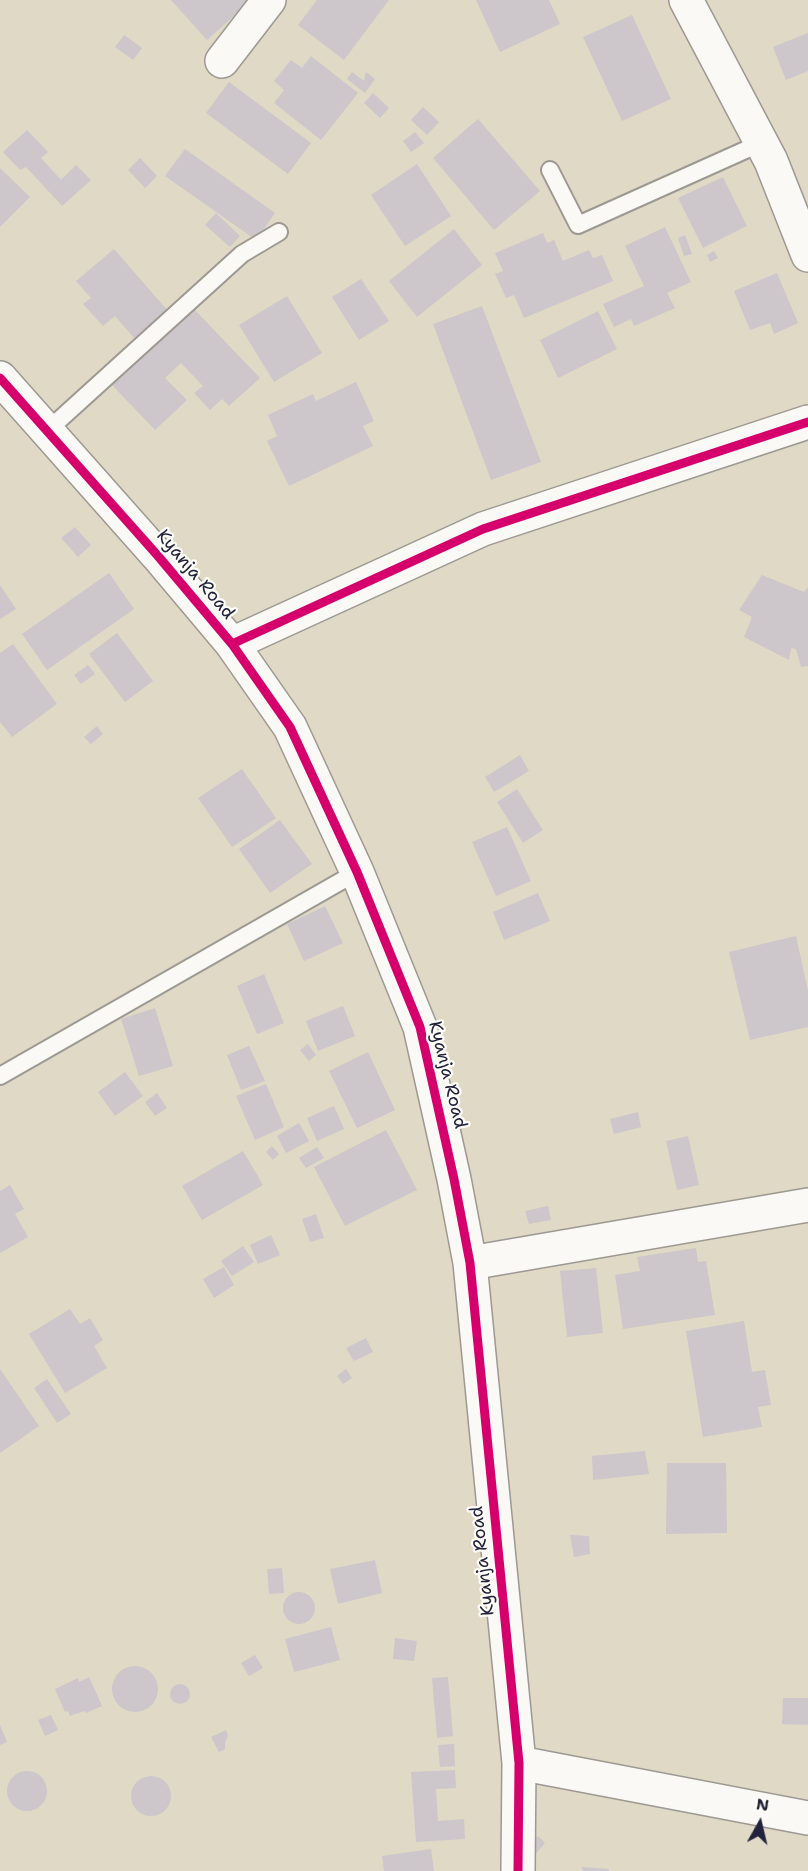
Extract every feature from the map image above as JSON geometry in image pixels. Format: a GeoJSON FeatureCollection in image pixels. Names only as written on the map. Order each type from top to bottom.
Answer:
{"type":"FeatureCollection","features":[{"type":"Feature","properties":{"kind":"street"},"geometry":{"type":"LineString","coordinates":[[222,61],[268,0]]}},
{"type":"Feature","properties":{"kind":"street"},"geometry":{"type":"LineString","coordinates":[[686,0],[771,161],[808,255]]}},
{"type":"Feature","properties":{"kind":"street","name":"Kyanja Road"},"geometry":{"type":"LineString","coordinates":[[0,378],[158,556],[232,644],[290,727],[357,872],[420,1027],[470,1263],[519,1763],[518,1871]]}},
{"type":"Feature","properties":{"kind":"street"},"geometry":{"type":"LineString","coordinates":[[232,644],[483,529],[808,422]]}},
{"type":"Feature","properties":{"kind":"street"},"geometry":{"type":"LineString","coordinates":[[470,1263],[808,1205]]}},
{"type":"Feature","properties":{"kind":"street"},"geometry":{"type":"LineString","coordinates":[[519,1763],[808,1818]]}},
{"type":"Feature","properties":{"kind":"lane"},"geometry":{"type":"LineString","coordinates":[[550,171],[578,225],[761,143]]}},
{"type":"Feature","properties":{"kind":"lane"},"geometry":{"type":"LineString","coordinates":[[47,431],[242,254],[279,232]]}},
{"type":"Feature","properties":{"kind":"lane"},"geometry":{"type":"LineString","coordinates":[[0,1076],[357,872]]}},
{"type":"Feature","properties":{"kind":"building"},"geometry":{"type":"Polygon","coordinates":[[[171,0],[252,0],[207,40],[171,0]]]}},
{"type":"Feature","properties":{"kind":"building"},"geometry":{"type":"Polygon","coordinates":[[[317,0],[389,0],[344,60],[298,25],[317,0]]]}},
{"type":"Feature","properties":{"kind":"building"},"geometry":{"type":"Polygon","coordinates":[[[476,0],[549,0],[560,24],[500,52],[476,0]]]}},
{"type":"Feature","properties":{"kind":"building"},"geometry":{"type":"Polygon","coordinates":[[[632,15],[671,99],[622,121],[583,37],[632,15]]]}},
{"type":"Feature","properties":{"kind":"building"},"geometry":{"type":"Polygon","coordinates":[[[808,33],[808,71],[786,80],[773,47],[808,33]]]}},
{"type":"Feature","properties":{"kind":"building"},"geometry":{"type":"Polygon","coordinates":[[[124,35],[142,48],[133,60],[115,47],[124,35]]]}},
{"type":"Feature","properties":{"kind":"building"},"geometry":{"type":"Polygon","coordinates":[[[311,56],[358,93],[321,140],[274,103],[284,90],[274,81],[291,60],[302,68],[311,56]]]}},
{"type":"Feature","properties":{"kind":"building"},"geometry":{"type":"Polygon","coordinates":[[[352,72],[364,81],[366,72],[375,79],[365,93],[347,79],[352,72]]]}},
{"type":"Feature","properties":{"kind":"building"},"geometry":{"type":"Polygon","coordinates":[[[229,82],[311,143],[288,174],[206,113],[229,82]]]}},
{"type":"Feature","properties":{"kind":"building"},"geometry":{"type":"Polygon","coordinates":[[[373,93],[389,108],[380,118],[364,103],[373,93]]]}},
{"type":"Feature","properties":{"kind":"building"},"geometry":{"type":"Polygon","coordinates":[[[423,107],[439,122],[427,135],[411,120],[423,107]]]}},
{"type":"Feature","properties":{"kind":"building"},"geometry":{"type":"Polygon","coordinates":[[[478,119],[540,191],[494,230],[433,158],[478,119]]]}},
{"type":"Feature","properties":{"kind":"building"},"geometry":{"type":"Polygon","coordinates":[[[27,130],[48,152],[41,158],[61,180],[76,165],[91,180],[62,206],[26,167],[20,170],[3,152],[27,130]]]}},
{"type":"Feature","properties":{"kind":"building"},"geometry":{"type":"Polygon","coordinates":[[[415,132],[424,143],[411,152],[403,141],[415,132]]]}},
{"type":"Feature","properties":{"kind":"building"},"geometry":{"type":"Polygon","coordinates":[[[185,149],[275,213],[256,240],[165,176],[185,149]]]}},
{"type":"Feature","properties":{"kind":"building"},"geometry":{"type":"Polygon","coordinates":[[[140,158],[157,176],[145,188],[128,170],[140,158]]]}},
{"type":"Feature","properties":{"kind":"building"},"geometry":{"type":"Polygon","coordinates":[[[417,164],[451,216],[405,246],[371,195],[417,164]]]}},
{"type":"Feature","properties":{"kind":"building"},"geometry":{"type":"Polygon","coordinates":[[[0,168],[30,197],[0,227],[0,168]]]}},
{"type":"Feature","properties":{"kind":"building"},"geometry":{"type":"Polygon","coordinates":[[[723,177],[747,226],[703,248],[678,198],[723,177]]]}},
{"type":"Feature","properties":{"kind":"building"},"geometry":{"type":"Polygon","coordinates":[[[216,213],[240,236],[230,247],[205,225],[216,213]]]}},
{"type":"Feature","properties":{"kind":"building"},"geometry":{"type":"Polygon","coordinates":[[[665,227],[691,282],[667,293],[675,308],[634,326],[631,319],[614,327],[603,304],[644,286],[625,246],[665,227]]]}},
{"type":"Feature","properties":{"kind":"building"},"geometry":{"type":"Polygon","coordinates":[[[454,229],[482,265],[417,317],[389,281],[454,229]]]}},
{"type":"Feature","properties":{"kind":"building"},"geometry":{"type":"Polygon","coordinates":[[[543,233],[547,243],[554,240],[563,261],[589,250],[593,258],[602,255],[613,281],[524,318],[514,295],[506,298],[495,274],[503,271],[495,253],[543,233]]]}},
{"type":"Feature","properties":{"kind":"building"},"geometry":{"type":"Polygon","coordinates":[[[685,235],[692,254],[684,256],[678,238],[685,235]]]}},
{"type":"Feature","properties":{"kind":"building"},"geometry":{"type":"Polygon","coordinates":[[[114,249],[168,311],[134,338],[115,316],[103,326],[83,304],[91,298],[76,281],[114,249]]]}},
{"type":"Feature","properties":{"kind":"building"},"geometry":{"type":"Polygon","coordinates":[[[714,251],[718,258],[710,262],[707,255],[714,251]]]}},
{"type":"Feature","properties":{"kind":"building"},"geometry":{"type":"Polygon","coordinates":[[[777,273],[798,323],[774,334],[770,323],[750,330],[734,291],[777,273]]]}},
{"type":"Feature","properties":{"kind":"building"},"geometry":{"type":"Polygon","coordinates":[[[361,279],[389,321],[359,340],[332,297],[361,279]]]}},
{"type":"Feature","properties":{"kind":"building"},"geometry":{"type":"Polygon","coordinates":[[[287,296],[322,353],[274,382],[239,325],[287,296]]]}},
{"type":"Feature","properties":{"kind":"building"},"geometry":{"type":"Polygon","coordinates":[[[482,306],[541,462],[491,480],[433,324],[482,306]]]}},
{"type":"Feature","properties":{"kind":"building"},"geometry":{"type":"Polygon","coordinates":[[[193,308],[260,378],[229,406],[222,399],[210,410],[194,393],[203,386],[181,363],[165,378],[187,400],[155,430],[112,385],[193,308]]]}},
{"type":"Feature","properties":{"kind":"building"},"geometry":{"type":"Polygon","coordinates":[[[598,311],[617,349],[558,378],[540,340],[598,311]]]}},
{"type":"Feature","properties":{"kind":"building"},"geometry":{"type":"Polygon","coordinates":[[[356,382],[374,421],[363,426],[373,446],[289,486],[267,441],[277,436],[268,415],[313,394],[316,401],[356,382]]]}},
{"type":"Feature","properties":{"kind":"building"},"geometry":{"type":"Polygon","coordinates":[[[75,527],[91,545],[78,557],[61,538],[75,527]]]}},
{"type":"Feature","properties":{"kind":"building"},"geometry":{"type":"Polygon","coordinates":[[[109,573],[134,609],[47,670],[22,634],[109,573]]]}},
{"type":"Feature","properties":{"kind":"building"},"geometry":{"type":"Polygon","coordinates":[[[762,575],[804,592],[808,587],[808,666],[801,667],[796,649],[791,648],[789,660],[744,637],[752,617],[739,610],[762,575]]]}},
{"type":"Feature","properties":{"kind":"building"},"geometry":{"type":"Polygon","coordinates":[[[0,585],[16,609],[0,619],[0,585]]]}},
{"type":"Feature","properties":{"kind":"building"},"geometry":{"type":"Polygon","coordinates":[[[117,633],[153,681],[125,702],[89,654],[117,633]]]}},
{"type":"Feature","properties":{"kind":"building"},"geometry":{"type":"Polygon","coordinates":[[[13,644],[57,704],[12,737],[0,722],[0,653],[13,644]]]}},
{"type":"Feature","properties":{"kind":"building"},"geometry":{"type":"Polygon","coordinates":[[[88,665],[95,674],[81,684],[74,675],[88,665]]]}},
{"type":"Feature","properties":{"kind":"building"},"geometry":{"type":"Polygon","coordinates":[[[97,726],[103,734],[91,744],[84,737],[97,726]]]}},
{"type":"Feature","properties":{"kind":"building"},"geometry":{"type":"Polygon","coordinates":[[[520,755],[529,771],[494,792],[485,777],[520,755]]]}},
{"type":"Feature","properties":{"kind":"building"},"geometry":{"type":"Polygon","coordinates":[[[242,769],[276,818],[232,847],[198,798],[242,769]]]}},
{"type":"Feature","properties":{"kind":"building"},"geometry":{"type":"Polygon","coordinates":[[[517,789],[543,830],[523,843],[497,802],[517,789]]]}},
{"type":"Feature","properties":{"kind":"building"},"geometry":{"type":"Polygon","coordinates":[[[280,820],[312,864],[270,893],[239,849],[280,820]]]}},
{"type":"Feature","properties":{"kind":"building"},"geometry":{"type":"Polygon","coordinates":[[[507,827],[531,881],[496,896],[472,842],[507,827]]]}},
{"type":"Feature","properties":{"kind":"building"},"geometry":{"type":"Polygon","coordinates":[[[538,893],[550,921],[504,940],[493,912],[538,893]]]}},
{"type":"Feature","properties":{"kind":"building"},"geometry":{"type":"Polygon","coordinates":[[[325,906],[343,943],[304,961],[287,924],[325,906]]]}},
{"type":"Feature","properties":{"kind":"building"},"geometry":{"type":"Polygon","coordinates":[[[796,936],[808,991],[808,1027],[750,1040],[729,952],[796,936]]]}},
{"type":"Feature","properties":{"kind":"building"},"geometry":{"type":"Polygon","coordinates":[[[264,974],[284,1023],[257,1034],[237,986],[264,974]]]}},
{"type":"Feature","properties":{"kind":"building"},"geometry":{"type":"Polygon","coordinates":[[[343,1006],[355,1036],[318,1051],[306,1021],[343,1006]]]}},
{"type":"Feature","properties":{"kind":"building"},"geometry":{"type":"Polygon","coordinates":[[[155,1008],[173,1066],[139,1076],[121,1019],[155,1008]]]}},
{"type":"Feature","properties":{"kind":"building"},"geometry":{"type":"Polygon","coordinates":[[[308,1044],[316,1055],[309,1061],[300,1050],[308,1044]]]}},
{"type":"Feature","properties":{"kind":"building"},"geometry":{"type":"Polygon","coordinates":[[[249,1046],[265,1081],[241,1090],[227,1055],[249,1046]]]}},
{"type":"Feature","properties":{"kind":"building"},"geometry":{"type":"Polygon","coordinates":[[[368,1052],[395,1110],[357,1128],[329,1071],[368,1052]]]}},
{"type":"Feature","properties":{"kind":"building"},"geometry":{"type":"Polygon","coordinates":[[[125,1072],[143,1096],[115,1116],[98,1092],[125,1072]]]}},
{"type":"Feature","properties":{"kind":"building"},"geometry":{"type":"Polygon","coordinates":[[[266,1084],[284,1127],[255,1140],[236,1096],[266,1084]]]}},
{"type":"Feature","properties":{"kind":"building"},"geometry":{"type":"Polygon","coordinates":[[[157,1093],[167,1108],[155,1116],[145,1102],[157,1093]]]}},
{"type":"Feature","properties":{"kind":"building"},"geometry":{"type":"Polygon","coordinates":[[[334,1106],[344,1129],[317,1141],[307,1118],[334,1106]]]}},
{"type":"Feature","properties":{"kind":"building"},"geometry":{"type":"Polygon","coordinates":[[[638,1112],[641,1127],[614,1134],[610,1119],[638,1112]]]}},
{"type":"Feature","properties":{"kind":"building"},"geometry":{"type":"Polygon","coordinates":[[[299,1123],[309,1141],[286,1153],[277,1136],[299,1123]]]}},
{"type":"Feature","properties":{"kind":"building"},"geometry":{"type":"Polygon","coordinates":[[[386,1130],[417,1190],[345,1226],[314,1167],[386,1130]]]}},
{"type":"Feature","properties":{"kind":"building"},"geometry":{"type":"Polygon","coordinates":[[[688,1136],[699,1185],[677,1190],[666,1141],[688,1136]]]}},
{"type":"Feature","properties":{"kind":"building"},"geometry":{"type":"Polygon","coordinates":[[[272,1146],[279,1154],[273,1160],[266,1152],[272,1146]]]}},
{"type":"Feature","properties":{"kind":"building"},"geometry":{"type":"Polygon","coordinates":[[[317,1147],[324,1158],[306,1168],[299,1158],[317,1147]]]}},
{"type":"Feature","properties":{"kind":"building"},"geometry":{"type":"Polygon","coordinates":[[[243,1151],[263,1185],[202,1220],[182,1186],[243,1151]]]}},
{"type":"Feature","properties":{"kind":"building"},"geometry":{"type":"Polygon","coordinates":[[[10,1185],[24,1209],[15,1214],[28,1237],[0,1253],[0,1191],[10,1185]]]}},
{"type":"Feature","properties":{"kind":"building"},"geometry":{"type":"Polygon","coordinates":[[[548,1206],[551,1220],[529,1224],[525,1211],[548,1206]]]}},
{"type":"Feature","properties":{"kind":"building"},"geometry":{"type":"Polygon","coordinates":[[[316,1214],[324,1238],[310,1242],[302,1219],[316,1214]]]}},
{"type":"Feature","properties":{"kind":"building"},"geometry":{"type":"Polygon","coordinates":[[[271,1235],[280,1255],[258,1264],[250,1245],[271,1235]]]}},
{"type":"Feature","properties":{"kind":"building"},"geometry":{"type":"Polygon","coordinates":[[[243,1246],[254,1262],[232,1276],[221,1261],[243,1246]]]}},
{"type":"Feature","properties":{"kind":"building"},"geometry":{"type":"Polygon","coordinates":[[[696,1248],[698,1262],[706,1261],[715,1315],[623,1329],[615,1275],[640,1271],[637,1257],[696,1248]]]}},
{"type":"Feature","properties":{"kind":"building"},"geometry":{"type":"Polygon","coordinates":[[[224,1267],[234,1285],[214,1298],[203,1279],[224,1267]]]}},
{"type":"Feature","properties":{"kind":"building"},"geometry":{"type":"Polygon","coordinates":[[[596,1268],[603,1333],[567,1337],[560,1271],[596,1268]]]}},
{"type":"Feature","properties":{"kind":"building"},"geometry":{"type":"Polygon","coordinates":[[[70,1309],[80,1324],[90,1318],[103,1340],[94,1346],[107,1368],[65,1393],[29,1334],[70,1309]]]}},
{"type":"Feature","properties":{"kind":"building"},"geometry":{"type":"Polygon","coordinates":[[[744,1321],[752,1372],[765,1370],[771,1405],[758,1407],[762,1427],[703,1437],[686,1331],[744,1321]]]}},
{"type":"Feature","properties":{"kind":"building"},"geometry":{"type":"Polygon","coordinates":[[[366,1338],[373,1352],[354,1361],[346,1348],[366,1338]]]}},
{"type":"Feature","properties":{"kind":"building"},"geometry":{"type":"Polygon","coordinates":[[[0,1369],[39,1426],[0,1453],[0,1369]]]}},
{"type":"Feature","properties":{"kind":"building"},"geometry":{"type":"Polygon","coordinates":[[[346,1369],[352,1378],[343,1384],[337,1376],[346,1369]]]}},
{"type":"Feature","properties":{"kind":"building"},"geometry":{"type":"Polygon","coordinates":[[[47,1379],[71,1414],[57,1423],[34,1388],[47,1379]]]}},
{"type":"Feature","properties":{"kind":"building"},"geometry":{"type":"Polygon","coordinates":[[[645,1451],[649,1474],[593,1480],[592,1456],[645,1451]]]}},
{"type":"Feature","properties":{"kind":"building"},"geometry":{"type":"Polygon","coordinates":[[[667,1463],[726,1463],[727,1533],[666,1534],[667,1463]]]}},
{"type":"Feature","properties":{"kind":"building"},"geometry":{"type":"Polygon","coordinates":[[[570,1535],[589,1536],[590,1554],[574,1557],[570,1535]]]}},
{"type":"Feature","properties":{"kind":"building"},"geometry":{"type":"Polygon","coordinates":[[[375,1560],[382,1593],[338,1604],[330,1569],[375,1560]]]}},
{"type":"Feature","properties":{"kind":"building"},"geometry":{"type":"Polygon","coordinates":[[[282,1568],[284,1593],[269,1594],[267,1569],[282,1568]]]}},
{"type":"Feature","properties":{"kind":"building"},"geometry":{"type":"Polygon","coordinates":[[[299,1592],[310,1597],[315,1608],[310,1619],[299,1624],[288,1619],[283,1608],[288,1597],[299,1592]]]}},
{"type":"Feature","properties":{"kind":"building"},"geometry":{"type":"Polygon","coordinates":[[[331,1627],[340,1660],[294,1672],[285,1639],[331,1627]]]}},
{"type":"Feature","properties":{"kind":"building"},"geometry":{"type":"Polygon","coordinates":[[[395,1638],[417,1641],[414,1661],[393,1659],[395,1638]]]}},
{"type":"Feature","properties":{"kind":"building"},"geometry":{"type":"Polygon","coordinates":[[[255,1655],[263,1668],[249,1676],[241,1663],[255,1655]]]}},
{"type":"Feature","properties":{"kind":"building"},"geometry":{"type":"Polygon","coordinates":[[[135,1666],[151,1673],[158,1689],[151,1705],[135,1712],[119,1705],[112,1689],[119,1673],[135,1666]]]}},
{"type":"Feature","properties":{"kind":"building"},"geometry":{"type":"Polygon","coordinates":[[[89,1677],[102,1706],[86,1713],[84,1711],[70,1716],[68,1711],[65,1712],[55,1689],[78,1678],[79,1682],[89,1677]]]}},
{"type":"Feature","properties":{"kind":"building"},"geometry":{"type":"Polygon","coordinates":[[[448,1677],[453,1736],[437,1738],[432,1678],[448,1677]]]}},
{"type":"Feature","properties":{"kind":"building"},"geometry":{"type":"Polygon","coordinates":[[[176,1684],[184,1684],[190,1690],[190,1698],[184,1704],[176,1704],[170,1698],[170,1690],[176,1684]]]}},
{"type":"Feature","properties":{"kind":"building"},"geometry":{"type":"Polygon","coordinates":[[[783,1698],[808,1698],[808,1725],[782,1724],[783,1698]]]}},
{"type":"Feature","properties":{"kind":"building"},"geometry":{"type":"Polygon","coordinates":[[[51,1715],[58,1730],[45,1736],[38,1720],[51,1715]]]}},
{"type":"Feature","properties":{"kind":"building"},"geometry":{"type":"Polygon","coordinates":[[[0,1725],[7,1742],[0,1745],[0,1725]]]}},
{"type":"Feature","properties":{"kind":"building"},"geometry":{"type":"Polygon","coordinates":[[[226,1730],[228,1736],[225,1749],[219,1752],[211,1737],[226,1730]]]}},
{"type":"Feature","properties":{"kind":"building"},"geometry":{"type":"Polygon","coordinates":[[[454,1744],[455,1766],[440,1767],[438,1745],[454,1744]]]}},
{"type":"Feature","properties":{"kind":"building"},"geometry":{"type":"Polygon","coordinates":[[[455,1770],[456,1788],[436,1789],[438,1821],[464,1819],[465,1839],[416,1842],[411,1772],[455,1770]]]}},
{"type":"Feature","properties":{"kind":"building"},"geometry":{"type":"Polygon","coordinates":[[[27,1771],[35,1772],[41,1777],[46,1783],[46,1799],[41,1805],[35,1810],[27,1811],[19,1810],[13,1805],[8,1799],[7,1791],[8,1783],[13,1777],[19,1772],[27,1771]]]}},
{"type":"Feature","properties":{"kind":"building"},"geometry":{"type":"Polygon","coordinates":[[[151,1776],[159,1777],[165,1782],[170,1788],[170,1804],[165,1810],[159,1815],[151,1816],[143,1815],[137,1810],[132,1804],[131,1796],[132,1788],[137,1782],[143,1777],[151,1776]]]}},
{"type":"Feature","properties":{"kind":"building"},"geometry":{"type":"Polygon","coordinates":[[[538,1836],[545,1843],[529,1862],[522,1851],[538,1836]]]}},
{"type":"Feature","properties":{"kind":"building"},"geometry":{"type":"Polygon","coordinates":[[[431,1849],[434,1871],[384,1871],[382,1856],[431,1849]]]}},
{"type":"Feature","properties":{"kind":"building"},"geometry":{"type":"Polygon","coordinates":[[[582,1867],[609,1869],[609,1871],[582,1871],[582,1867]]]}},
{"type":"Feature","properties":{"kind":"cycle path"},"geometry":{"type":"LineString","coordinates":[[0,378],[158,556],[232,644],[290,727],[357,872],[420,1027],[470,1263],[519,1763],[518,1871]]}},
{"type":"Feature","properties":{"kind":"cycle path"},"geometry":{"type":"LineString","coordinates":[[232,644],[483,529],[808,422]]}}]}
